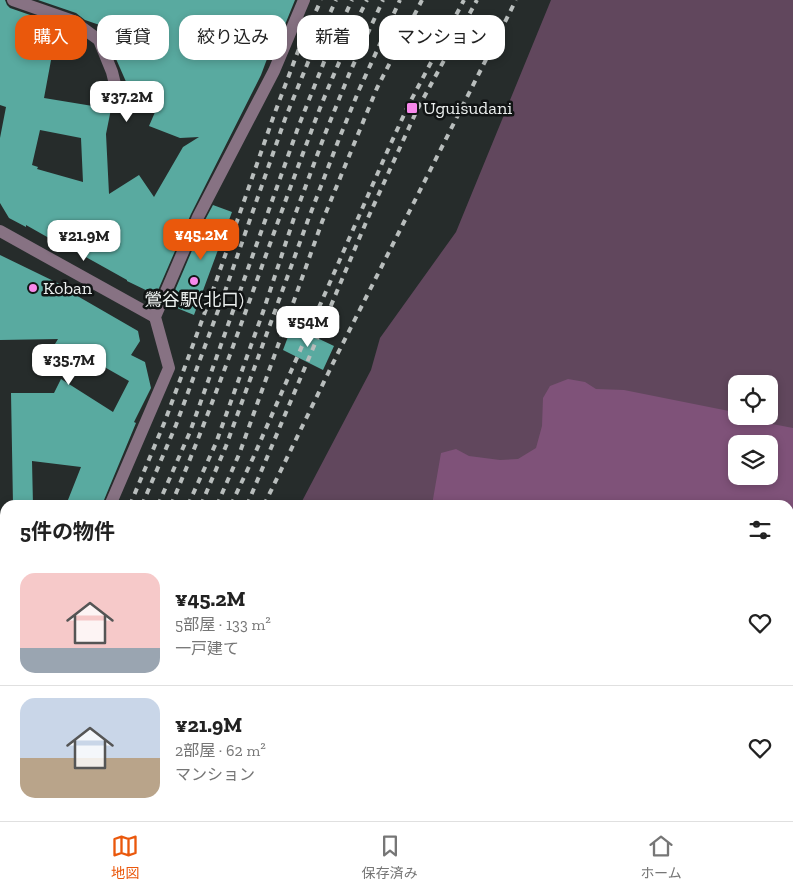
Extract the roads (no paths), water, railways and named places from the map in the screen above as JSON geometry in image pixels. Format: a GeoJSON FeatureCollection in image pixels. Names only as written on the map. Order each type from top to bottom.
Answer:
{"type":"FeatureCollection","features":[{"type":"Feature","properties":{"kind":"street"},"geometry":{"type":"LineString","coordinates":[[13,0],[73,22],[99,40],[112,72],[116,88]]}},
{"type":"Feature","properties":{"kind":"street"},"geometry":{"type":"LineString","coordinates":[[113,500],[170,368],[155,318],[198,217],[274,71],[304,0]]}},
{"type":"Feature","properties":{"kind":"street"},"geometry":{"type":"LineString","coordinates":[[0,231],[155,318]]}},
{"type":"Feature","properties":{"kind":"railway"},"geometry":{"type":"LineString","coordinates":[[132,500],[165,421],[300,46],[321,0]]}},
{"type":"Feature","properties":{"kind":"railway"},"geometry":{"type":"LineString","coordinates":[[144,500],[176,425],[285,119],[336,0]]}},
{"type":"Feature","properties":{"kind":"railway"},"geometry":{"type":"LineString","coordinates":[[160,500],[190,432],[299,125],[326,57],[352,0]]}},
{"type":"Feature","properties":{"kind":"railway"},"geometry":{"type":"LineString","coordinates":[[173,500],[226,366],[316,117],[367,0]]}},
{"type":"Feature","properties":{"kind":"railway"},"geometry":{"type":"LineString","coordinates":[[190,500],[216,443],[325,134],[350,72],[383,0]]}},
{"type":"Feature","properties":{"kind":"railway"},"geometry":{"type":"LineString","coordinates":[[203,500],[226,446],[339,139],[400,0]]}},
{"type":"Feature","properties":{"kind":"railway"},"geometry":{"type":"LineString","coordinates":[[219,500],[240,452],[322,222],[377,88],[422,0]]}},
{"type":"Feature","properties":{"kind":"railway"},"geometry":{"type":"LineString","coordinates":[[233,500],[408,106],[464,0]]}},
{"type":"Feature","properties":{"kind":"railway"},"geometry":{"type":"LineString","coordinates":[[249,500],[367,220],[417,110],[477,0]]}},
{"type":"Feature","properties":{"kind":"railway"},"geometry":{"type":"LineString","coordinates":[[266,500],[337,355],[516,0]]}},
{"type":"Feature","properties":{"kind":"place","name":"Uguisudani"},"geometry":{"type":"Point","coordinates":[412,108]}},
{"type":"Feature","properties":{"kind":"place","name":"鶯谷駅(北口)"},"geometry":{"type":"Point","coordinates":[194,281]}},
{"type":"Feature","properties":{"kind":"place","name":"Koban"},"geometry":{"type":"Point","coordinates":[33,288]}}]}
